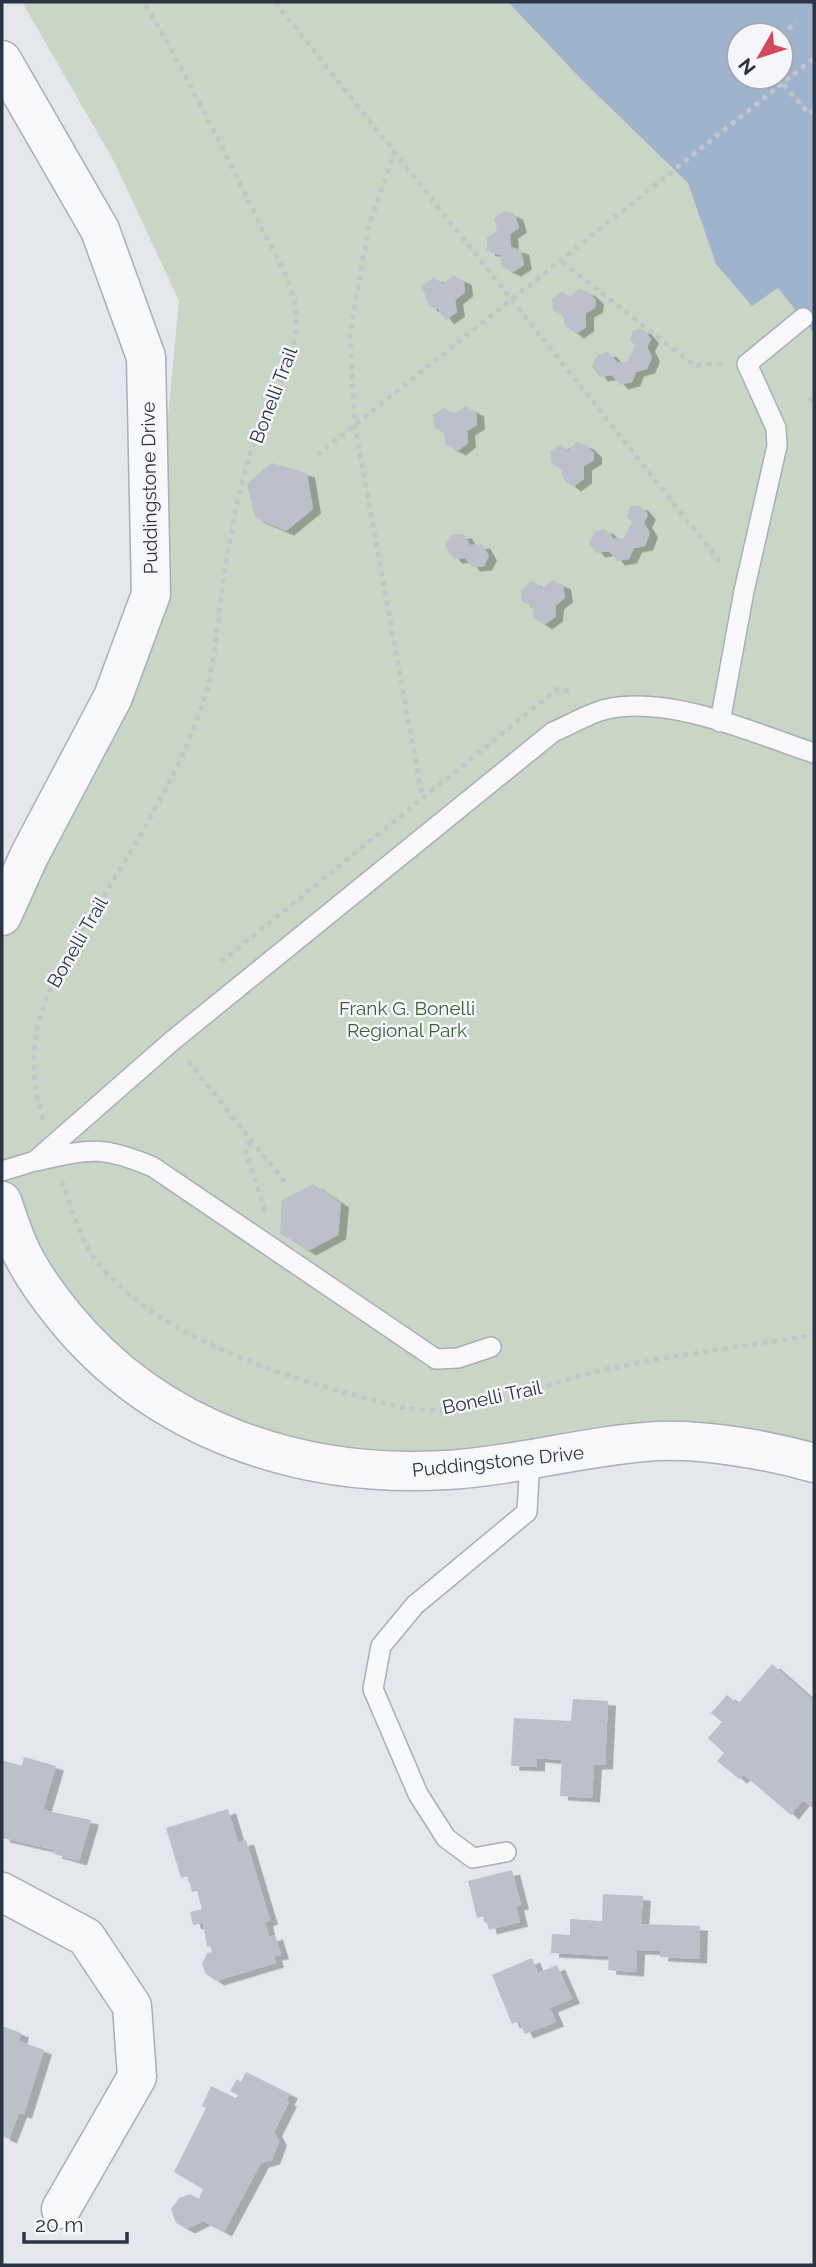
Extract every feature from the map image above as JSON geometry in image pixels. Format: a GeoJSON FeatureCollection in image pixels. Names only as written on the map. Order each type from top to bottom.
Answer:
{"type":"FeatureCollection","features":[{"type":"Feature","properties":{"kind":"street","name":"Puddingstone Drive"},"geometry":{"type":"LineString","coordinates":[[2,60],[100,230],[146,357],[151,594],[113,697],[29,856],[2,916]]}},
{"type":"Feature","properties":{"kind":"street","name":"Puddingstone Drive"},"geometry":{"type":"LineString","coordinates":[[2,1200],[19,1247],[48,1297],[79,1335],[117,1372],[170,1410],[223,1436],[303,1461],[380,1471],[448,1470],[658,1441],[770,1450],[814,1463]]}},
{"type":"Feature","properties":{"kind":"street"},"geometry":{"type":"LineString","coordinates":[[2,1892],[86,1937],[132,2006],[137,2077],[61,2209]]}},
{"type":"Feature","properties":{"kind":"lane"},"geometry":{"type":"LineString","coordinates":[[720,722],[744,591],[777,446],[776,428],[747,364],[803,318]]}},
{"type":"Feature","properties":{"kind":"lane"},"geometry":{"type":"LineString","coordinates":[[2,1171],[35,1161],[53,1152],[172,1041],[286,952],[553,732],[606,709],[652,705],[720,722],[814,753]]}},
{"type":"Feature","properties":{"kind":"lane"},"geometry":{"type":"LineString","coordinates":[[53,1152],[115,1151],[153,1167],[436,1359],[458,1358],[491,1347]]}},
{"type":"Feature","properties":{"kind":"lane"},"geometry":{"type":"LineString","coordinates":[[506,1852],[473,1858],[446,1839],[418,1794],[373,1689],[381,1646],[415,1605],[527,1512],[530,1459]]}},
{"type":"Feature","properties":{"kind":"path","name":"Bonelli Trail"},"geometry":{"type":"LineString","coordinates":[[144,2],[216,132],[284,275],[295,304],[296,327],[290,360],[254,441],[241,488],[214,653],[202,705],[150,815],[119,872],[62,960],[44,1000],[34,1033],[35,1089],[53,1152],[88,1249],[113,1278],[147,1306],[187,1331],[277,1373],[415,1411],[447,1410],[493,1401],[656,1358],[814,1335]]}},
{"type":"Feature","properties":{"kind":"path"},"geometry":{"type":"LineString","coordinates":[[275,2],[744,591]]}},
{"type":"Feature","properties":{"kind":"path"},"geometry":{"type":"LineString","coordinates":[[795,75],[814,58]]}},
{"type":"Feature","properties":{"kind":"path"},"geometry":{"type":"LineString","coordinates":[[317,455],[776,91]]}},
{"type":"Feature","properties":{"kind":"path"},"geometry":{"type":"LineString","coordinates":[[788,91],[808,114],[814,110]]}},
{"type":"Feature","properties":{"kind":"path"},"geometry":{"type":"LineString","coordinates":[[395,150],[369,226],[350,333],[355,426],[422,796]]}},
{"type":"Feature","properties":{"kind":"path"},"geometry":{"type":"LineString","coordinates":[[562,262],[694,365],[747,364]]}},
{"type":"Feature","properties":{"kind":"path"},"geometry":{"type":"LineString","coordinates":[[251,1141],[245,1149],[279,1255]]}},
{"type":"Feature","properties":{"kind":"green space","name":"Frank G. Bonelli Regional Park"},"geometry":{"type":"Polygon","coordinates":[[[22,2],[814,2],[814,1463],[770,1450],[303,1461],[117,1372],[2,1201],[2,916],[151,594],[179,301],[115,163],[22,2]]]}},
{"type":"Feature","properties":{"kind":"water"},"geometry":{"type":"Polygon","coordinates":[[[508,2],[814,2],[814,333],[778,288],[752,306],[716,264],[688,183],[582,80],[508,2]]]}},
{"type":"Feature","properties":{"kind":"building"},"geometry":{"type":"Polygon","coordinates":[[[505,211],[515,215],[519,228],[510,234],[511,247],[521,250],[524,265],[513,272],[502,267],[500,255],[487,251],[487,238],[497,231],[494,218],[505,211]]]}},
{"type":"Feature","properties":{"kind":"building"},"geometry":{"type":"Polygon","coordinates":[[[453,275],[464,281],[465,292],[455,300],[457,312],[446,320],[438,309],[429,307],[422,286],[434,277],[443,284],[453,275]]]}},
{"type":"Feature","properties":{"kind":"building"},"geometry":{"type":"Polygon","coordinates":[[[579,289],[588,292],[596,300],[595,308],[586,313],[586,327],[576,334],[565,326],[563,315],[553,310],[552,298],[563,291],[570,297],[579,289]]]}},
{"type":"Feature","properties":{"kind":"building"},"geometry":{"type":"Polygon","coordinates":[[[643,329],[651,339],[647,347],[652,357],[647,369],[636,372],[632,382],[620,385],[612,375],[600,377],[592,367],[597,355],[608,352],[618,363],[628,361],[635,345],[630,340],[633,330],[643,329]]]}},
{"type":"Feature","properties":{"kind":"building"},"geometry":{"type":"Polygon","coordinates":[[[465,406],[476,412],[477,425],[467,431],[468,443],[458,451],[446,445],[444,433],[434,427],[433,415],[444,408],[454,414],[465,406]]]}},
{"type":"Feature","properties":{"kind":"building"},"geometry":{"type":"Polygon","coordinates":[[[577,442],[586,445],[594,453],[594,460],[584,466],[584,479],[573,487],[563,479],[561,468],[551,463],[550,451],[561,444],[568,451],[577,442]]]}},
{"type":"Feature","properties":{"kind":"building"},"geometry":{"type":"Polygon","coordinates":[[[272,463],[307,473],[313,509],[286,531],[255,518],[247,483],[272,463]]]}},
{"type":"Feature","properties":{"kind":"building"},"geometry":{"type":"Polygon","coordinates":[[[630,506],[640,506],[648,515],[644,523],[650,533],[645,546],[634,548],[629,559],[617,561],[609,551],[597,553],[589,543],[595,531],[605,529],[614,539],[624,538],[632,522],[627,517],[630,506]]]}},
{"type":"Feature","properties":{"kind":"building"},"geometry":{"type":"Polygon","coordinates":[[[464,534],[470,545],[482,544],[489,556],[484,566],[472,567],[465,558],[454,559],[445,546],[451,535],[464,534]]]}},
{"type":"Feature","properties":{"kind":"building"},"geometry":{"type":"Polygon","coordinates":[[[552,580],[563,585],[565,598],[556,605],[555,617],[544,625],[534,618],[532,606],[522,602],[521,590],[532,581],[542,588],[552,580]]]}},
{"type":"Feature","properties":{"kind":"building"},"geometry":{"type":"Polygon","coordinates":[[[313,1184],[341,1203],[338,1235],[308,1251],[280,1233],[282,1200],[313,1184]]]}},
{"type":"Feature","properties":{"kind":"building"},"geometry":{"type":"Polygon","coordinates":[[[772,1664],[814,1701],[814,1809],[803,1800],[791,1815],[744,1775],[739,1779],[717,1761],[724,1753],[708,1738],[722,1722],[711,1713],[727,1695],[738,1704],[772,1664]]]}},
{"type":"Feature","properties":{"kind":"building"},"geometry":{"type":"Polygon","coordinates":[[[573,1699],[608,1701],[605,1765],[594,1765],[592,1798],[560,1796],[562,1760],[537,1758],[537,1767],[511,1766],[514,1718],[571,1721],[573,1699]]]}},
{"type":"Feature","properties":{"kind":"building"},"geometry":{"type":"Polygon","coordinates":[[[24,1757],[56,1766],[43,1810],[91,1820],[79,1861],[54,1854],[55,1850],[2,1838],[2,1760],[22,1766],[24,1757]]]}},
{"type":"Feature","properties":{"kind":"building"},"geometry":{"type":"Polygon","coordinates":[[[228,1809],[238,1842],[246,1840],[270,1920],[265,1922],[269,1937],[275,1935],[281,1955],[274,1956],[276,1963],[216,1981],[206,1974],[202,1964],[207,1953],[212,1952],[210,1946],[207,1947],[203,1923],[193,1925],[190,1912],[202,1909],[197,1891],[192,1892],[188,1876],[181,1878],[166,1828],[228,1809]]]}},
{"type":"Feature","properties":{"kind":"building"},"geometry":{"type":"Polygon","coordinates":[[[512,1870],[521,1905],[516,1906],[520,1922],[489,1930],[485,1916],[477,1918],[468,1881],[512,1870]]]}},
{"type":"Feature","properties":{"kind":"building"},"geometry":{"type":"Polygon","coordinates":[[[603,1894],[643,1896],[641,1924],[700,1926],[699,1959],[660,1957],[661,1951],[637,1950],[636,1972],[608,1970],[609,1956],[551,1953],[552,1934],[570,1935],[570,1919],[602,1921],[603,1894]]]}},
{"type":"Feature","properties":{"kind":"building"},"geometry":{"type":"Polygon","coordinates":[[[532,1958],[538,1973],[557,1965],[572,1999],[550,2008],[556,2022],[525,2034],[519,2021],[512,2024],[492,1975],[532,1958]]]}},
{"type":"Feature","properties":{"kind":"building"},"geometry":{"type":"Polygon","coordinates":[[[2,2026],[21,2033],[19,2041],[44,2050],[24,2114],[19,2113],[9,2139],[2,2136],[2,2026]]]}},
{"type":"Feature","properties":{"kind":"building"},"geometry":{"type":"Polygon","coordinates":[[[246,2072],[290,2094],[286,2101],[289,2102],[274,2132],[279,2141],[272,2160],[261,2163],[224,2232],[203,2221],[187,2229],[176,2223],[171,2209],[179,2198],[190,2194],[199,2199],[203,2189],[174,2172],[206,2108],[202,2106],[211,2086],[236,2098],[238,2095],[230,2091],[237,2079],[241,2082],[246,2072]]]}}]}
